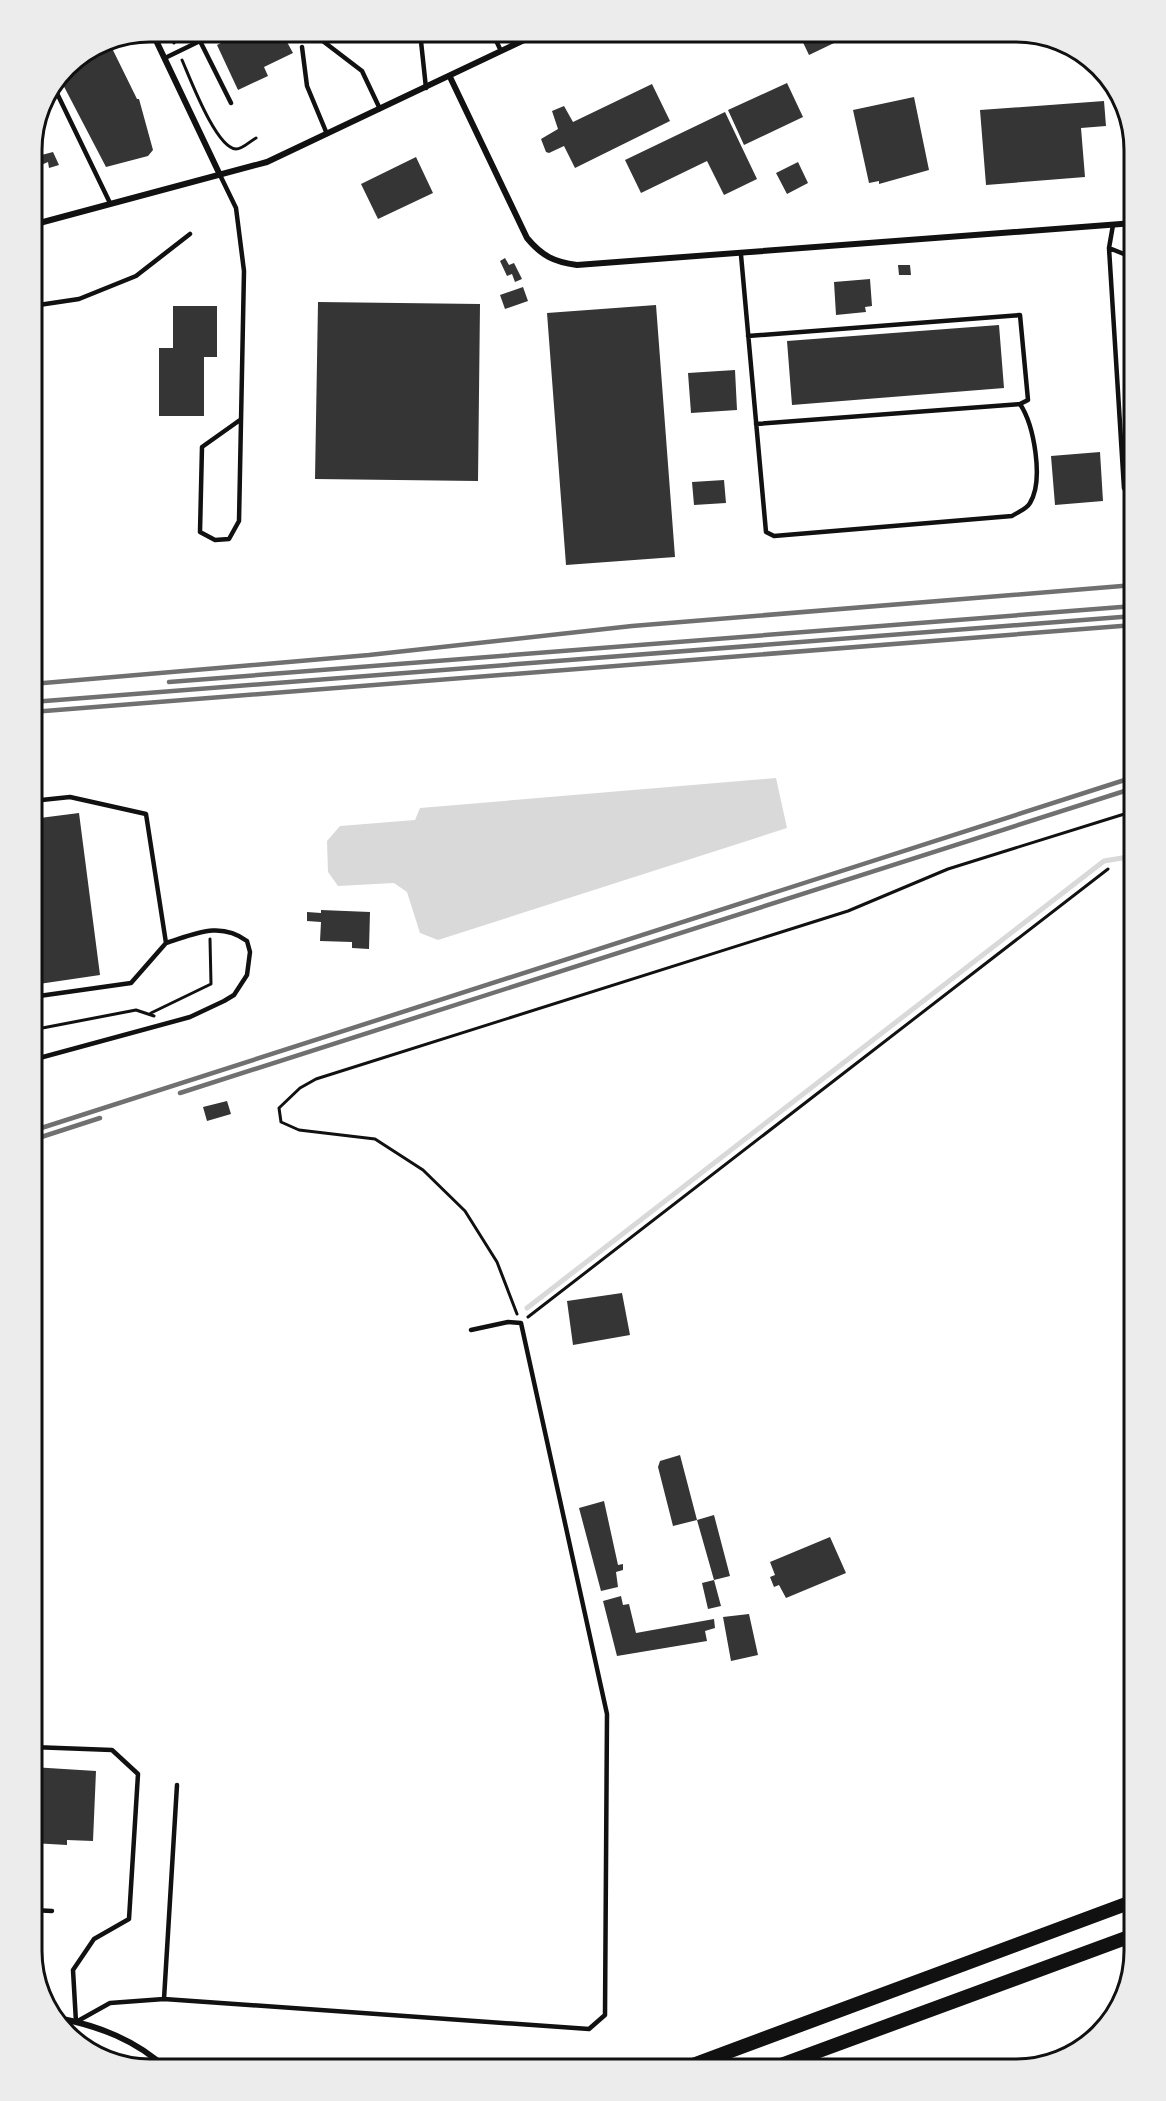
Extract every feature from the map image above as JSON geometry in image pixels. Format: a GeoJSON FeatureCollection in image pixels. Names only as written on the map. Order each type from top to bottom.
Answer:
{"type":"FeatureCollection","features":[{"type":"Feature","properties":{"kind":"main road"},"geometry":{"type":"LineString","coordinates":[[709,2059],[1124,1905]]}},
{"type":"Feature","properties":{"kind":"main road"},"geometry":{"type":"LineString","coordinates":[[797,2059],[1124,1939]]}},
{"type":"Feature","properties":{"kind":"street"},"geometry":{"type":"LineString","coordinates":[[157,42],[220,175]]}},
{"type":"Feature","properties":{"kind":"street"},"geometry":{"type":"LineString","coordinates":[[42,222],[267,162],[520,42]]}},
{"type":"Feature","properties":{"kind":"street"},"geometry":{"type":"LineString","coordinates":[[450,77],[527,238],[539,253],[556,262],[577,266],[1124,224]]}},
{"type":"Feature","properties":{"kind":"street"},"geometry":{"type":"LineString","coordinates":[[67,2020],[102,2028],[127,2040],[153,2059]]}},
{"type":"Feature","properties":{"kind":"lane"},"geometry":{"type":"LineString","coordinates":[[165,58],[198,42]]}},
{"type":"Feature","properties":{"kind":"lane"},"geometry":{"type":"LineString","coordinates":[[200,42],[231,103]]}},
{"type":"Feature","properties":{"kind":"lane"},"geometry":{"type":"LineString","coordinates":[[321,42],[362,71],[380,109]]}},
{"type":"Feature","properties":{"kind":"lane"},"geometry":{"type":"LineString","coordinates":[[421,42],[426,88]]}},
{"type":"Feature","properties":{"kind":"lane"},"geometry":{"type":"LineString","coordinates":[[497,42],[501,51]]}},
{"type":"Feature","properties":{"kind":"lane"},"geometry":{"type":"LineString","coordinates":[[302,46],[306,86],[327,134]]}},
{"type":"Feature","properties":{"kind":"lane"},"geometry":{"type":"LineString","coordinates":[[57,95],[110,203]]}},
{"type":"Feature","properties":{"kind":"lane"},"geometry":{"type":"LineString","coordinates":[[220,175],[236,208],[244,271],[238,521],[229,539],[215,540],[200,532],[202,447],[240,420]]}},
{"type":"Feature","properties":{"kind":"lane"},"geometry":{"type":"LineString","coordinates":[[1113,225],[1109,248],[1124,488]]}},
{"type":"Feature","properties":{"kind":"lane"},"geometry":{"type":"LineString","coordinates":[[42,305],[79,299],[136,276],[190,234]]}},
{"type":"Feature","properties":{"kind":"lane"},"geometry":{"type":"LineString","coordinates":[[1109,248],[1124,254]]}},
{"type":"Feature","properties":{"kind":"lane"},"geometry":{"type":"LineString","coordinates":[[741,255],[766,532],[774,536],[1012,516],[1029,505],[1036,491],[1034,437],[1028,416],[1020,404]]}},
{"type":"Feature","properties":{"kind":"lane"},"geometry":{"type":"LineString","coordinates":[[748,336],[1020,315],[1028,400],[1020,404],[756,424]]}},
{"type":"Feature","properties":{"kind":"lane"},"geometry":{"type":"LineString","coordinates":[[42,800],[70,796],[146,814],[166,943]]}},
{"type":"Feature","properties":{"kind":"lane"},"geometry":{"type":"LineString","coordinates":[[42,996],[131,983],[166,943],[210,929],[229,931],[247,940],[250,952],[247,975],[234,995],[190,1017],[42,1057]]}},
{"type":"Feature","properties":{"kind":"lane"},"geometry":{"type":"LineString","coordinates":[[42,1747],[112,1750],[138,1774],[129,1918],[94,1939],[73,1970],[76,2022],[110,2003],[164,1999],[589,2029],[605,2015],[607,1714],[520,1323],[508,1322],[471,1330]]}},
{"type":"Feature","properties":{"kind":"lane"},"geometry":{"type":"LineString","coordinates":[[164,1999],[177,1785]]}},
{"type":"Feature","properties":{"kind":"lane"},"geometry":{"type":"LineString","coordinates":[[42,1910],[52,1911]]}},
{"type":"Feature","properties":{"kind":"path"},"geometry":{"type":"LineString","coordinates":[[173,42],[219,138],[234,149],[240,149],[256,138]]}},
{"type":"Feature","properties":{"kind":"path"},"geometry":{"type":"LineString","coordinates":[[1108,869],[520,1323],[497,1262],[465,1211],[423,1170],[375,1139],[299,1130],[281,1122],[279,1108],[287,1098],[316,1079],[848,911],[948,869],[1124,814]]}},
{"type":"Feature","properties":{"kind":"path"},"geometry":{"type":"LineString","coordinates":[[151,1013],[211,984],[210,929]]}},
{"type":"Feature","properties":{"kind":"path"},"geometry":{"type":"LineString","coordinates":[[42,1028],[136,1010],[151,1013],[165,1025]]}},
{"type":"Feature","properties":{"kind":"shaded area"},"geometry":{"type":"Polygon","coordinates":[[[776,778],[787,828],[438,940],[420,933],[407,892],[394,883],[338,886],[328,872],[327,841],[340,826],[415,820],[420,808],[776,778]]]}},
{"type":"Feature","properties":{"kind":"building"},"geometry":{"type":"Polygon","coordinates":[[[223,42],[287,42],[293,53],[264,67],[268,76],[238,90],[217,45],[223,42]]]}},
{"type":"Feature","properties":{"kind":"building"},"geometry":{"type":"Polygon","coordinates":[[[803,42],[836,42],[809,55],[803,42]]]}},
{"type":"Feature","properties":{"kind":"building"},"geometry":{"type":"Polygon","coordinates":[[[112,49],[139,99],[153,150],[148,156],[106,167],[63,85],[90,60],[112,49]]]}},
{"type":"Feature","properties":{"kind":"building"},"geometry":{"type":"Polygon","coordinates":[[[787,83],[803,117],[744,145],[728,110],[787,83]]]}},
{"type":"Feature","properties":{"kind":"building"},"geometry":{"type":"Polygon","coordinates":[[[652,84],[670,121],[575,168],[564,146],[549,153],[546,152],[541,139],[558,129],[552,111],[564,106],[573,122],[652,84]]]}},
{"type":"Feature","properties":{"kind":"building"},"geometry":{"type":"Polygon","coordinates":[[[914,97],[929,170],[879,184],[879,181],[869,183],[853,110],[914,97]]]}},
{"type":"Feature","properties":{"kind":"building"},"geometry":{"type":"Polygon","coordinates":[[[1104,101],[1106,126],[1081,128],[1085,177],[986,185],[980,110],[1104,101]]]}},
{"type":"Feature","properties":{"kind":"building"},"geometry":{"type":"Polygon","coordinates":[[[725,112],[757,179],[724,195],[707,161],[641,193],[625,160],[725,112]]]}},
{"type":"Feature","properties":{"kind":"building"},"geometry":{"type":"Polygon","coordinates":[[[53,152],[59,165],[49,168],[48,162],[42,165],[42,155],[53,152]]]}},
{"type":"Feature","properties":{"kind":"building"},"geometry":{"type":"Polygon","coordinates":[[[416,157],[433,193],[378,219],[361,184],[416,157]]]}},
{"type":"Feature","properties":{"kind":"building"},"geometry":{"type":"Polygon","coordinates":[[[798,162],[808,183],[787,194],[776,173],[798,162]]]}},
{"type":"Feature","properties":{"kind":"building"},"geometry":{"type":"Polygon","coordinates":[[[505,258],[509,265],[514,263],[522,279],[515,282],[512,274],[507,276],[500,261],[505,258]]]}},
{"type":"Feature","properties":{"kind":"building"},"geometry":{"type":"Polygon","coordinates":[[[898,265],[910,265],[911,275],[899,275],[898,265]]]}},
{"type":"Feature","properties":{"kind":"building"},"geometry":{"type":"Polygon","coordinates":[[[870,279],[872,306],[865,307],[866,312],[836,315],[834,282],[870,279]]]}},
{"type":"Feature","properties":{"kind":"building"},"geometry":{"type":"Polygon","coordinates":[[[523,287],[528,301],[505,309],[500,295],[523,287]]]}},
{"type":"Feature","properties":{"kind":"building"},"geometry":{"type":"Polygon","coordinates":[[[318,302],[480,304],[478,481],[315,479],[318,302]]]}},
{"type":"Feature","properties":{"kind":"building"},"geometry":{"type":"Polygon","coordinates":[[[656,305],[675,557],[566,565],[547,313],[656,305]]]}},
{"type":"Feature","properties":{"kind":"building"},"geometry":{"type":"Polygon","coordinates":[[[173,306],[217,306],[217,357],[204,357],[204,416],[159,416],[159,348],[173,348],[173,306]]]}},
{"type":"Feature","properties":{"kind":"building"},"geometry":{"type":"Polygon","coordinates":[[[999,325],[1004,388],[792,405],[787,341],[999,325]]]}},
{"type":"Feature","properties":{"kind":"building"},"geometry":{"type":"Polygon","coordinates":[[[735,370],[737,410],[691,413],[688,373],[735,370]]]}},
{"type":"Feature","properties":{"kind":"building"},"geometry":{"type":"Polygon","coordinates":[[[1100,452],[1103,501],[1055,505],[1051,456],[1100,452]]]}},
{"type":"Feature","properties":{"kind":"building"},"geometry":{"type":"Polygon","coordinates":[[[724,480],[726,503],[694,505],[692,482],[724,480]]]}},
{"type":"Feature","properties":{"kind":"building"},"geometry":{"type":"Polygon","coordinates":[[[79,813],[100,975],[42,984],[42,818],[79,813]]]}},
{"type":"Feature","properties":{"kind":"building"},"geometry":{"type":"Polygon","coordinates":[[[321,910],[370,912],[369,949],[352,948],[352,942],[320,941],[321,922],[307,921],[307,912],[321,913],[321,910]]]}},
{"type":"Feature","properties":{"kind":"building"},"geometry":{"type":"Polygon","coordinates":[[[227,1101],[231,1114],[207,1121],[203,1107],[227,1101]]]}},
{"type":"Feature","properties":{"kind":"building"},"geometry":{"type":"Polygon","coordinates":[[[622,1293],[630,1335],[573,1345],[567,1301],[622,1293]]]}},
{"type":"Feature","properties":{"kind":"building"},"geometry":{"type":"Polygon","coordinates":[[[680,1455],[697,1520],[673,1526],[658,1467],[660,1461],[680,1455]]]}},
{"type":"Feature","properties":{"kind":"building"},"geometry":{"type":"Polygon","coordinates":[[[604,1501],[618,1565],[623,1564],[623,1570],[616,1572],[618,1587],[601,1591],[579,1508],[604,1501]]]}},
{"type":"Feature","properties":{"kind":"building"},"geometry":{"type":"Polygon","coordinates":[[[714,1515],[730,1576],[714,1580],[697,1520],[714,1515]]]}},
{"type":"Feature","properties":{"kind":"building"},"geometry":{"type":"Polygon","coordinates":[[[830,1537],[846,1573],[786,1598],[779,1585],[774,1587],[770,1577],[775,1575],[770,1562],[830,1537]]]}},
{"type":"Feature","properties":{"kind":"building"},"geometry":{"type":"Polygon","coordinates":[[[714,1580],[721,1606],[708,1609],[702,1583],[714,1580]]]}},
{"type":"Feature","properties":{"kind":"building"},"geometry":{"type":"Polygon","coordinates":[[[621,1596],[623,1605],[629,1604],[636,1633],[714,1619],[715,1628],[705,1631],[707,1641],[617,1656],[603,1601],[621,1596]]]}},
{"type":"Feature","properties":{"kind":"building"},"geometry":{"type":"Polygon","coordinates":[[[749,1614],[758,1655],[731,1661],[723,1617],[749,1614]]]}},
{"type":"Feature","properties":{"kind":"building"},"geometry":{"type":"Polygon","coordinates":[[[42,1768],[96,1771],[93,1841],[67,1840],[67,1845],[42,1844],[42,1768]]]}},
{"type":"Feature","properties":{"kind":"waterway"},"geometry":{"type":"LineString","coordinates":[[527,1308],[1104,861],[1124,858]]}},
{"type":"Feature","properties":{"kind":"railway"},"geometry":{"type":"LineString","coordinates":[[42,683],[369,655],[632,626],[1124,586]]}},
{"type":"Feature","properties":{"kind":"railway"},"geometry":{"type":"LineString","coordinates":[[169,682],[1124,607]]}},
{"type":"Feature","properties":{"kind":"railway"},"geometry":{"type":"LineString","coordinates":[[42,701],[1124,617]]}},
{"type":"Feature","properties":{"kind":"railway"},"geometry":{"type":"LineString","coordinates":[[42,711],[1124,626]]}},
{"type":"Feature","properties":{"kind":"railway"},"geometry":{"type":"LineString","coordinates":[[42,1128],[1124,780]]}},
{"type":"Feature","properties":{"kind":"railway"},"geometry":{"type":"LineString","coordinates":[[180,1093],[1124,791]]}},
{"type":"Feature","properties":{"kind":"railway"},"geometry":{"type":"LineString","coordinates":[[42,1137],[100,1118]]}}]}
